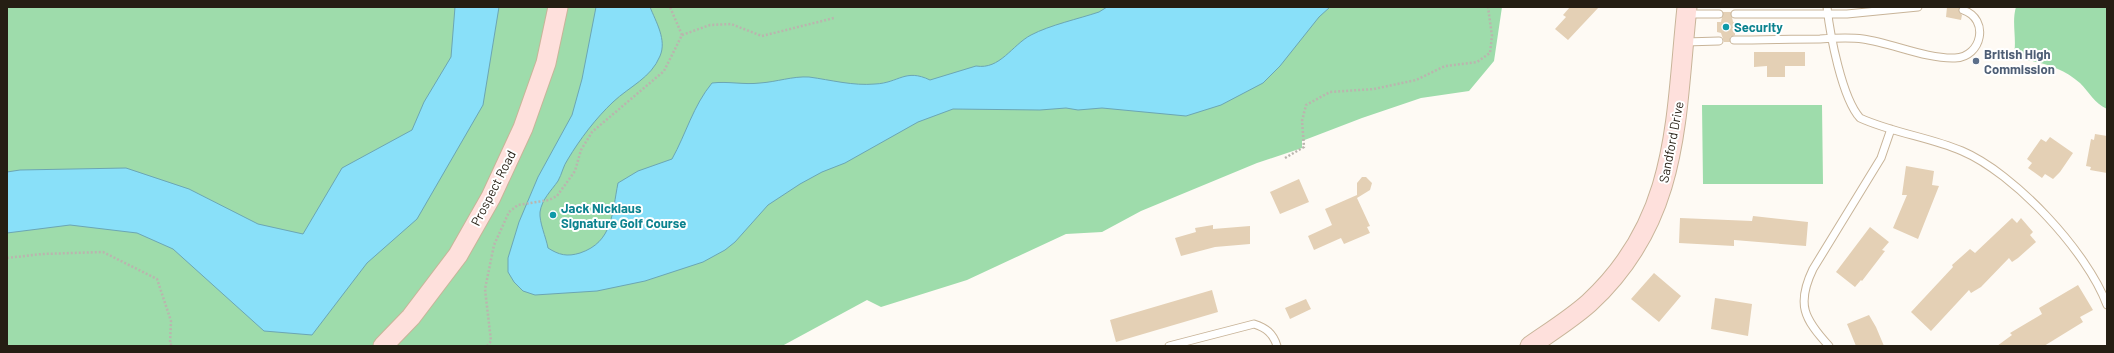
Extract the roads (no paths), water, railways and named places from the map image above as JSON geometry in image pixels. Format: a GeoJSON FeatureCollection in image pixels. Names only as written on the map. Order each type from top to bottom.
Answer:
{"type":"FeatureCollection","features":[{"type":"Feature","properties":{"kind":"street","name":"Prospect Road"},"geometry":{"type":"LineString","coordinates":[[383,346],[411,317],[458,255],[491,197],[523,128],[546,63],[558,7]]}},
{"type":"Feature","properties":{"kind":"street","name":"Sandford Drive"},"geometry":{"type":"LineString","coordinates":[[1530,346],[1589,303],[1630,254],[1651,217],[1662,189],[1673,148],[1680,100],[1687,10]]}},
{"type":"Feature","properties":{"kind":"lane"},"geometry":{"type":"LineString","coordinates":[[1735,14],[1828,10],[1865,13],[1918,7]]}},
{"type":"Feature","properties":{"kind":"lane"},"geometry":{"type":"LineString","coordinates":[[1687,10],[1719,14]]}},
{"type":"Feature","properties":{"kind":"lane"},"geometry":{"type":"LineString","coordinates":[[1828,10],[1832,38],[1848,97],[1860,118],[1961,150],[1996,170],[2038,207],[2078,252],[2102,290],[2107,305]]}},
{"type":"Feature","properties":{"kind":"lane"},"geometry":{"type":"LineString","coordinates":[[1734,40],[1860,38],[1930,54],[1960,58],[1973,50],[1980,34],[1978,21],[1972,14],[1963,10]]}},
{"type":"Feature","properties":{"kind":"lane"},"geometry":{"type":"LineString","coordinates":[[1684,42],[1719,41]]}},
{"type":"Feature","properties":{"kind":"lane"},"geometry":{"type":"LineString","coordinates":[[1829,346],[1806,315],[1803,299],[1805,286],[1813,269],[1881,158],[1891,129]]}},
{"type":"Feature","properties":{"kind":"lane"},"geometry":{"type":"LineString","coordinates":[[1169,346],[1254,324],[1267,328],[1277,346]]}},
{"type":"Feature","properties":{"kind":"water"},"geometry":{"type":"Polygon","coordinates":[[[455,7],[499,7],[483,105],[417,219],[367,263],[312,335],[264,331],[173,249],[137,233],[70,225],[7,233],[7,172],[20,170],[126,168],[189,189],[258,224],[303,234],[342,168],[412,130],[424,102],[451,57],[455,7]]]}},
{"type":"Feature","properties":{"kind":"water"},"geometry":{"type":"Polygon","coordinates":[[[596,7],[650,7],[660,31],[662,50],[656,64],[646,76],[613,102],[589,129],[566,162],[558,181],[547,195],[541,207],[540,216],[548,248],[563,255],[580,253],[599,242],[609,225],[618,183],[638,171],[672,159],[700,101],[712,83],[754,83],[809,77],[867,84],[883,83],[914,75],[930,80],[976,66],[992,64],[999,61],[1024,39],[1039,31],[1099,12],[1107,7],[1330,7],[1319,17],[1280,66],[1263,83],[1221,105],[1186,116],[1102,108],[1078,110],[1066,108],[1040,110],[953,109],[918,122],[845,163],[822,172],[800,184],[768,205],[735,242],[725,250],[703,262],[645,281],[597,291],[535,295],[523,291],[514,282],[508,272],[508,258],[519,222],[538,177],[572,115],[582,79],[596,7]]]}},
{"type":"Feature","properties":{"kind":"place","name":"Security"},"geometry":{"type":"Point","coordinates":[1726,27]}},
{"type":"Feature","properties":{"kind":"place","name":"British High Commission"},"geometry":{"type":"Point","coordinates":[1976,61]}},
{"type":"Feature","properties":{"kind":"place","name":"Jack Nicklaus Signature Golf Course"},"geometry":{"type":"Point","coordinates":[553,215]}}]}
